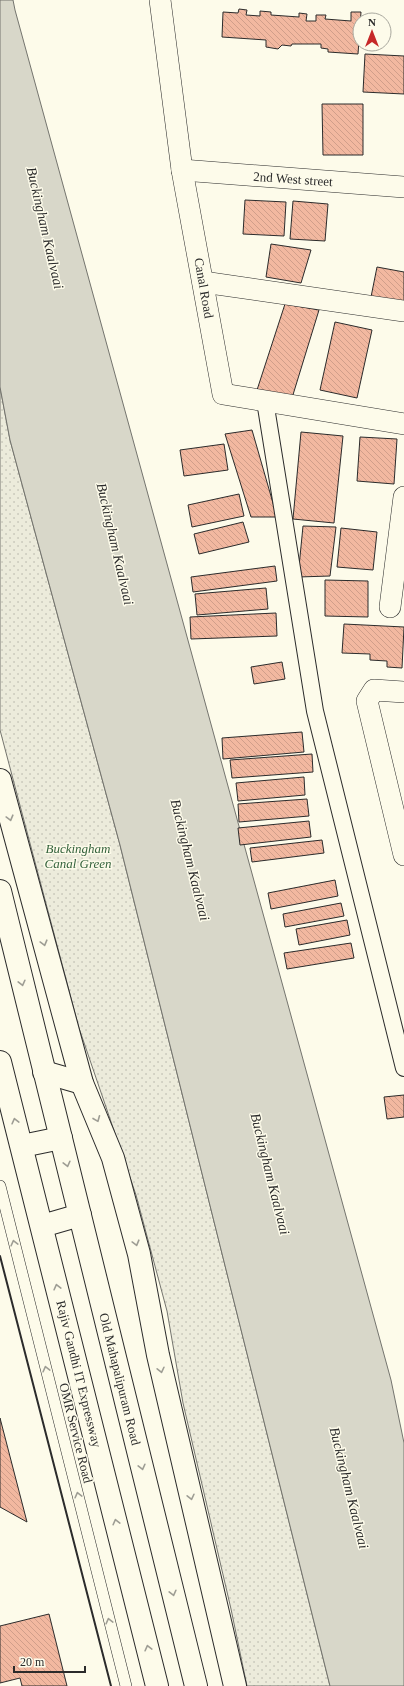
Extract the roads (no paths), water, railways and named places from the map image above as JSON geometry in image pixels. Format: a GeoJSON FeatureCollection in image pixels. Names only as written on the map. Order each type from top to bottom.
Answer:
{"type":"FeatureCollection","features":[{"type":"Feature","properties":{"kind":"main road"},"geometry":{"type":"LineString","coordinates":[[0,780],[82,1083],[113,1158],[139,1254],[158,1355],[235,1686]]}},
{"type":"Feature","properties":{"kind":"main road","name":"Old Mahapalipuram Road"},"geometry":{"type":"LineString","coordinates":[[0,891],[196,1686]]}},
{"type":"Feature","properties":{"kind":"main road","name":"Rajiv Gandhi IT Expressway"},"geometry":{"type":"LineString","coordinates":[[0,1062],[157,1686]]}},
{"type":"Feature","properties":{"kind":"main road"},"geometry":{"type":"LineString","coordinates":[[44,1072],[82,1083]]}},
{"type":"Feature","properties":{"kind":"main road"},"geometry":{"type":"LineString","coordinates":[[22,1146],[61,1138]]}},
{"type":"Feature","properties":{"kind":"main road"},"geometry":{"type":"LineString","coordinates":[[42,1226],[80,1215]]}},
{"type":"Feature","properties":{"kind":"street","name":"Canal Road"},"geometry":{"type":"LineString","coordinates":[[160,0],[182,170],[223,394],[404,424]]}},
{"type":"Feature","properties":{"kind":"street","name":"2nd West street"},"geometry":{"type":"LineString","coordinates":[[182,170],[404,187]]}},
{"type":"Feature","properties":{"kind":"street"},"geometry":{"type":"LineString","coordinates":[[202,282],[404,311]]}},
{"type":"Feature","properties":{"kind":"street"},"geometry":{"type":"LineString","coordinates":[[265,401],[315,711],[404,1068]]}},
{"type":"Feature","properties":{"kind":"street"},"geometry":{"type":"LineString","coordinates":[[390,607],[404,497]]}},
{"type":"Feature","properties":{"kind":"street"},"geometry":{"type":"LineString","coordinates":[[404,692],[374,690],[367,701],[404,855]]}},
{"type":"Feature","properties":{"kind":"lane","name":"OMR Service Road"},"geometry":{"type":"LineString","coordinates":[[0,1186],[126,1686]]}},
{"type":"Feature","properties":{"kind":"water","name":"Buckingham Kaalvaai"},"geometry":{"type":"Polygon","coordinates":[[[0,0],[13,0],[391,1380],[404,1443],[404,1686],[330,1686],[120,845],[10,440],[0,387],[0,0]]]}},
{"type":"Feature","properties":{"kind":"park label","name":"Buckingham Canal Green"},"geometry":{"type":"Point","coordinates":[78,856]}}]}
